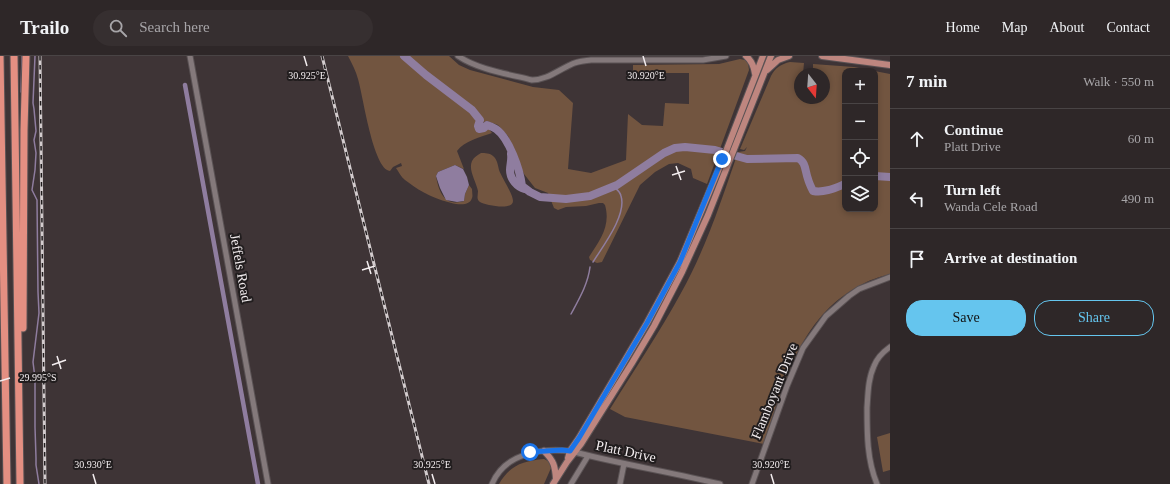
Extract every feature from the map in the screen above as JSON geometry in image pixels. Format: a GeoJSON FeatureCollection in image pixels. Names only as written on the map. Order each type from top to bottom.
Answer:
{"type":"FeatureCollection","features":[{"type":"Feature","properties":{"kind":"highway"},"geometry":{"type":"LineString","coordinates":[[0,56],[7,484]]}},
{"type":"Feature","properties":{"kind":"highway"},"geometry":{"type":"LineString","coordinates":[[14,56],[20,484]]}},
{"type":"Feature","properties":{"kind":"highway"},"geometry":{"type":"LineString","coordinates":[[19,366],[23,354],[24,130],[26,56]]}},
{"type":"Feature","properties":{"kind":"highway"},"geometry":{"type":"LineString","coordinates":[[0,210],[3,247]]}},
{"type":"Feature","properties":{"kind":"main road"},"geometry":{"type":"LineString","coordinates":[[746,56],[750,59],[754,67],[755,78]]}},
{"type":"Feature","properties":{"kind":"main road"},"geometry":{"type":"LineString","coordinates":[[554,482],[647,323],[680,262],[763,56]]}},
{"type":"Feature","properties":{"kind":"main road"},"geometry":{"type":"LineString","coordinates":[[573,451],[632,363],[669,299],[694,249],[771,56]]}},
{"type":"Feature","properties":{"kind":"main road"},"geometry":{"type":"LineString","coordinates":[[764,74],[778,60],[789,56]]}},
{"type":"Feature","properties":{"kind":"main road"},"geometry":{"type":"LineString","coordinates":[[822,56],[890,65]]}},
{"type":"Feature","properties":{"kind":"main road"},"geometry":{"type":"LineString","coordinates":[[544,451],[550,457],[554,465],[554,482]]}},
{"type":"Feature","properties":{"kind":"street","name":"Jeffels Road"},"geometry":{"type":"LineString","coordinates":[[190,56],[268,484]]}},
{"type":"Feature","properties":{"kind":"street"},"geometry":{"type":"LineString","coordinates":[[458,56],[466,61],[480,66],[532,80],[540,80],[570,64],[580,61],[703,60],[726,56]]}},
{"type":"Feature","properties":{"kind":"street","name":"Flamboyant Drive"},"geometry":{"type":"LineString","coordinates":[[752,484],[787,386],[803,348],[826,316],[849,296],[859,290],[890,277]]}},
{"type":"Feature","properties":{"kind":"street"},"geometry":{"type":"LineString","coordinates":[[877,484],[868,448],[868,391],[873,367],[883,353],[890,347]]}},
{"type":"Feature","properties":{"kind":"street","name":"Platt Drive"},"geometry":{"type":"LineString","coordinates":[[492,484],[502,467],[516,458],[530,452],[562,450],[573,451],[588,456],[720,484]]}},
{"type":"Feature","properties":{"kind":"street"},"geometry":{"type":"LineString","coordinates":[[571,484],[588,456]]}},
{"type":"Feature","properties":{"kind":"street"},"geometry":{"type":"LineString","coordinates":[[620,484],[624,464]]}},
{"type":"Feature","properties":{"kind":"shaded area"},"geometry":{"type":"Polygon","coordinates":[[[348,56],[449,56],[459,65],[470,70],[533,87],[559,90],[573,103],[568,169],[591,173],[626,160],[628,114],[642,125],[663,126],[665,103],[689,104],[689,73],[633,73],[633,65],[719,64],[740,59],[745,60],[748,63],[749,70],[707,184],[693,178],[691,169],[678,163],[669,164],[655,172],[640,185],[602,262],[597,263],[590,260],[589,257],[600,239],[607,220],[605,205],[603,203],[599,203],[586,206],[566,207],[558,210],[554,208],[548,193],[535,188],[524,174],[508,136],[498,125],[487,121],[476,125],[477,131],[483,132],[487,128],[492,133],[468,142],[457,151],[464,169],[455,165],[438,172],[436,176],[441,193],[452,202],[464,201],[469,185],[472,189],[472,198],[469,202],[464,204],[449,202],[421,191],[401,176],[396,168],[402,166],[401,163],[393,167],[390,171],[384,167],[374,145],[357,76],[348,56]]]}},
{"type":"Feature","properties":{"kind":"shaded area"},"geometry":{"type":"Polygon","coordinates":[[[790,62],[804,63],[804,68],[794,68],[794,104],[830,104],[830,68],[813,68],[813,64],[859,68],[842,68],[842,212],[878,212],[878,72],[890,74],[890,274],[859,286],[839,299],[822,315],[796,354],[764,444],[625,417],[610,409],[664,322],[690,276],[713,223],[738,152],[745,151],[747,147],[744,150],[740,149],[771,76],[781,65],[790,62]]]}},
{"type":"Feature","properties":{"kind":"shaded area"},"geometry":{"type":"Polygon","coordinates":[[[481,153],[490,154],[497,162],[500,173],[513,198],[512,204],[509,206],[493,206],[478,200],[478,191],[471,164],[474,158],[481,153]]]}},
{"type":"Feature","properties":{"kind":"shaded area"},"geometry":{"type":"Polygon","coordinates":[[[455,165],[463,169],[469,185],[464,201],[457,202],[446,200],[436,176],[438,172],[455,165]]]}},
{"type":"Feature","properties":{"kind":"shaded area"},"geometry":{"type":"Polygon","coordinates":[[[890,433],[890,470],[883,472],[877,437],[890,433]]]}},
{"type":"Feature","properties":{"kind":"shaded area"},"geometry":{"type":"Polygon","coordinates":[[[544,459],[550,462],[551,468],[544,484],[499,484],[508,472],[518,465],[544,459]]]}},
{"type":"Feature","properties":{"kind":"waterway"},"geometry":{"type":"LineString","coordinates":[[21,92],[22,56]]}},
{"type":"Feature","properties":{"kind":"waterway"},"geometry":{"type":"LineString","coordinates":[[35,56],[33,103],[36,131],[34,140],[36,153],[32,190],[37,200],[39,313],[33,362],[35,378],[36,465],[39,484]]}},
{"type":"Feature","properties":{"kind":"waterway"},"geometry":{"type":"LineString","coordinates":[[404,56],[472,110],[480,120],[478,126],[479,129],[484,128],[487,125],[495,128],[501,133],[513,155],[522,186],[540,197],[566,199],[590,196],[617,185],[664,153],[675,148],[685,147],[715,150],[747,159],[798,158],[804,164],[813,191],[826,191],[842,185]]}},
{"type":"Feature","properties":{"kind":"waterway"},"geometry":{"type":"LineString","coordinates":[[185,85],[258,484]]}},
{"type":"Feature","properties":{"kind":"waterway"},"geometry":{"type":"LineString","coordinates":[[511,154],[511,176],[517,184],[525,189]]}},
{"type":"Feature","properties":{"kind":"waterway"},"geometry":{"type":"LineString","coordinates":[[878,176],[890,177]]}},
{"type":"Feature","properties":{"kind":"waterway"},"geometry":{"type":"LineString","coordinates":[[593,262],[608,239],[621,212],[621,196],[619,191],[613,186]]}},
{"type":"Feature","properties":{"kind":"waterway"},"geometry":{"type":"LineString","coordinates":[[571,314],[585,285],[590,267]]}},
{"type":"Feature","properties":{"kind":"railway"},"geometry":{"type":"LineString","coordinates":[[40,56],[45,484]]}},
{"type":"Feature","properties":{"kind":"railway"},"geometry":{"type":"LineString","coordinates":[[322,56],[429,484]]}},
{"type":"Feature","properties":{"kind":"route"},"geometry":{"type":"LineString","coordinates":[[530,452],[570,451],[579,438],[647,323],[680,262],[722,159]]}}]}
